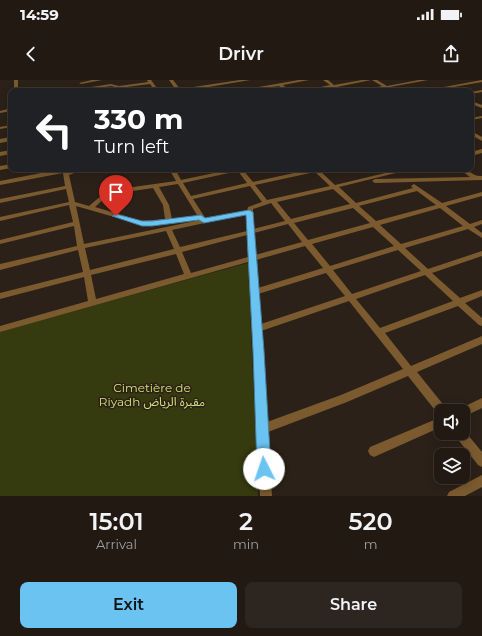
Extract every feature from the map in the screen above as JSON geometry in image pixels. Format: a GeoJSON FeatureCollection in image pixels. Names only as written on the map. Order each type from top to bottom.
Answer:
{"type":"FeatureCollection","features":[{"type":"Feature","properties":{"kind":"street"},"geometry":{"type":"LineString","coordinates":[[81,81],[100,80]]}},
{"type":"Feature","properties":{"kind":"street"},"geometry":{"type":"LineString","coordinates":[[108,80],[111,85]]}},
{"type":"Feature","properties":{"kind":"street"},"geometry":{"type":"LineString","coordinates":[[122,80],[127,86]]}},
{"type":"Feature","properties":{"kind":"street"},"geometry":{"type":"LineString","coordinates":[[131,80],[136,88]]}},
{"type":"Feature","properties":{"kind":"street"},"geometry":{"type":"LineString","coordinates":[[201,80],[207,86]]}},
{"type":"Feature","properties":{"kind":"street"},"geometry":{"type":"LineString","coordinates":[[219,80],[229,88]]}},
{"type":"Feature","properties":{"kind":"street"},"geometry":{"type":"LineString","coordinates":[[195,88],[248,80]]}},
{"type":"Feature","properties":{"kind":"street"},"geometry":{"type":"LineString","coordinates":[[255,88],[292,81],[307,80]]}},
{"type":"Feature","properties":{"kind":"street"},"geometry":{"type":"LineString","coordinates":[[325,80],[337,88]]}},
{"type":"Feature","properties":{"kind":"street"},"geometry":{"type":"LineString","coordinates":[[322,88],[369,80]]}},
{"type":"Feature","properties":{"kind":"street"},"geometry":{"type":"LineString","coordinates":[[374,80],[387,87]]}},
{"type":"Feature","properties":{"kind":"street"},"geometry":{"type":"LineString","coordinates":[[381,88],[425,80],[441,88],[479,81]]}},
{"type":"Feature","properties":{"kind":"street"},"geometry":{"type":"LineString","coordinates":[[94,88],[111,85],[115,87],[127,86],[150,81]]}},
{"type":"Feature","properties":{"kind":"street"},"geometry":{"type":"LineString","coordinates":[[256,84],[261,87]]}},
{"type":"Feature","properties":{"kind":"street"},"geometry":{"type":"LineString","coordinates":[[279,84],[284,88]]}},
{"type":"Feature","properties":{"kind":"street"},"geometry":{"type":"LineString","coordinates":[[0,183],[60,172]]}},
{"type":"Feature","properties":{"kind":"street"},"geometry":{"type":"LineString","coordinates":[[65,172],[75,224],[93,303]]}},
{"type":"Feature","properties":{"kind":"street"},"geometry":{"type":"LineString","coordinates":[[174,172],[202,219]]}},
{"type":"Feature","properties":{"kind":"street"},"geometry":{"type":"LineString","coordinates":[[90,208],[106,196],[225,172]]}},
{"type":"Feature","properties":{"kind":"street"},"geometry":{"type":"LineString","coordinates":[[241,172],[251,185],[290,222],[308,243],[436,404]]}},
{"type":"Feature","properties":{"kind":"street"},"geometry":{"type":"LineString","coordinates":[[189,198],[305,172]]}},
{"type":"Feature","properties":{"kind":"street"},"geometry":{"type":"LineString","coordinates":[[320,172],[334,187],[482,323]]}},
{"type":"Feature","properties":{"kind":"street"},"geometry":{"type":"LineString","coordinates":[[266,496],[249,212],[252,206],[269,201],[358,182],[390,172]]}},
{"type":"Feature","properties":{"kind":"street"},"geometry":{"type":"LineString","coordinates":[[394,172],[482,236]]}},
{"type":"Feature","properties":{"kind":"street"},"geometry":{"type":"LineString","coordinates":[[468,172],[479,178],[482,182]]}},
{"type":"Feature","properties":{"kind":"street"},"geometry":{"type":"LineString","coordinates":[[358,182],[479,178]]}},
{"type":"Feature","properties":{"kind":"street"},"geometry":{"type":"LineString","coordinates":[[155,185],[165,203],[169,224],[189,276]]}},
{"type":"Feature","properties":{"kind":"street"},"geometry":{"type":"LineString","coordinates":[[0,201],[68,187]]}},
{"type":"Feature","properties":{"kind":"street"},"geometry":{"type":"LineString","coordinates":[[0,296],[418,189]]}},
{"type":"Feature","properties":{"kind":"street"},"geometry":{"type":"LineString","coordinates":[[0,329],[482,194]]}},
{"type":"Feature","properties":{"kind":"street"},"geometry":{"type":"LineString","coordinates":[[0,219],[72,203],[142,223],[169,224]]}},
{"type":"Feature","properties":{"kind":"street"},"geometry":{"type":"LineString","coordinates":[[0,267],[169,224],[249,212]]}},
{"type":"Feature","properties":{"kind":"street"},"geometry":{"type":"LineString","coordinates":[[254,292],[482,222]]}},
{"type":"Feature","properties":{"kind":"street"},"geometry":{"type":"LineString","coordinates":[[0,242],[75,224]]}},
{"type":"Feature","properties":{"kind":"street"},"geometry":{"type":"LineString","coordinates":[[257,329],[482,253]]}},
{"type":"Feature","properties":{"kind":"street"},"geometry":{"type":"LineString","coordinates":[[379,332],[482,293]]}},
{"type":"Feature","properties":{"kind":"street"},"geometry":{"type":"LineString","coordinates":[[262,429],[343,400],[482,340]]}},
{"type":"Feature","properties":{"kind":"street"},"geometry":{"type":"LineString","coordinates":[[470,409],[482,403]]}},
{"type":"Feature","properties":{"kind":"street"},"geometry":{"type":"LineString","coordinates":[[374,451],[434,425]]}},
{"type":"Feature","properties":{"kind":"street"},"geometry":{"type":"LineString","coordinates":[[465,440],[482,462]]}},
{"type":"Feature","properties":{"kind":"street"},"geometry":{"type":"LineString","coordinates":[[453,496],[482,481]]}},
{"type":"Feature","properties":{"kind":"green space","name":"Cimetière de Riyadh مقبرة الرياض"},"geometry":{"type":"Polygon","coordinates":[[[248,263],[258,496],[0,496],[0,331],[248,263]]]}},
{"type":"Feature","properties":{"kind":"route"},"geometry":{"type":"LineString","coordinates":[[116,216],[126,220],[152,223],[201,217],[204,220],[249,212],[264,469]]}}]}
